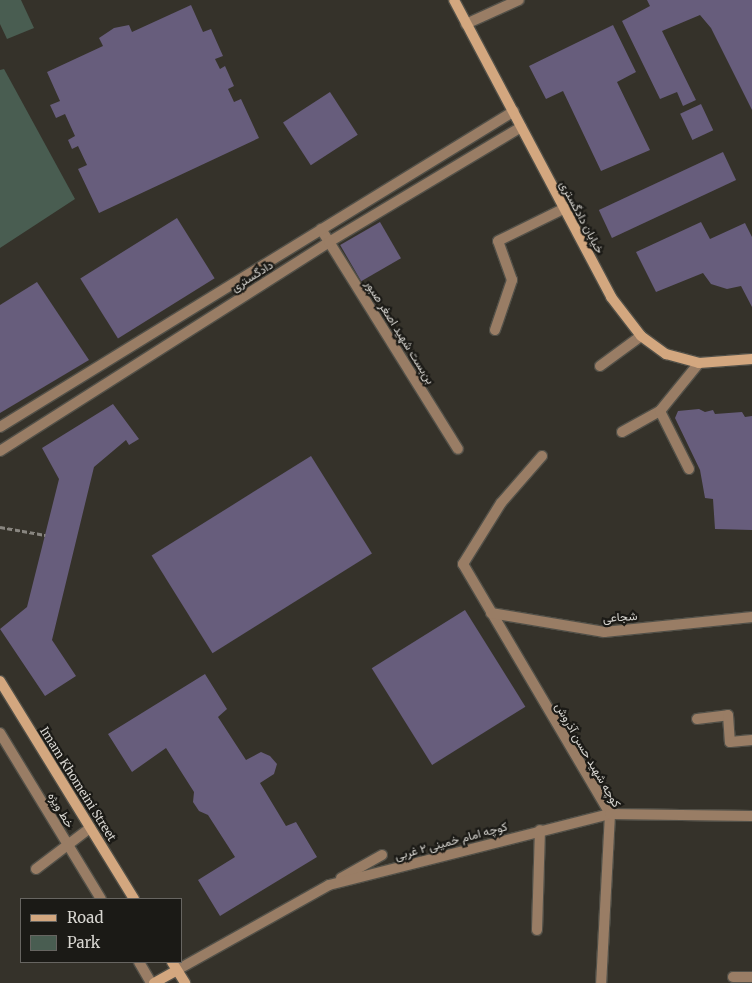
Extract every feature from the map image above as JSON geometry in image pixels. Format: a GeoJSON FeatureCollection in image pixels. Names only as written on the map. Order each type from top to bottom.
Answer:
{"type":"FeatureCollection","features":[{"type":"Feature","properties":{"kind":"street","name":"خیابان دادگستری"},"geometry":{"type":"LineString","coordinates":[[454,0],[611,297],[641,336],[666,354],[699,363],[752,359]]}},
{"type":"Feature","properties":{"kind":"street"},"geometry":{"type":"LineString","coordinates":[[466,24],[519,0]]}},
{"type":"Feature","properties":{"kind":"street"},"geometry":{"type":"LineString","coordinates":[[0,427],[514,111]]}},
{"type":"Feature","properties":{"kind":"street","name":"دادگستری"},"geometry":{"type":"LineString","coordinates":[[0,450],[329,242],[521,126]]}},
{"type":"Feature","properties":{"kind":"street"},"geometry":{"type":"LineString","coordinates":[[495,330],[512,280],[498,241],[563,209]]}},
{"type":"Feature","properties":{"kind":"street","name":"بن‌بست شهید اصغر صبور"},"geometry":{"type":"LineString","coordinates":[[321,229],[458,449]]}},
{"type":"Feature","properties":{"kind":"street"},"geometry":{"type":"LineString","coordinates":[[600,366],[641,336]]}},
{"type":"Feature","properties":{"kind":"street"},"geometry":{"type":"LineString","coordinates":[[622,432],[660,411],[699,363]]}},
{"type":"Feature","properties":{"kind":"street"},"geometry":{"type":"LineString","coordinates":[[101,365],[110,381]]}},
{"type":"Feature","properties":{"kind":"street"},"geometry":{"type":"LineString","coordinates":[[660,411],[689,469]]}},
{"type":"Feature","properties":{"kind":"street","name":"کوچه شهید حسن آذروش"},"geometry":{"type":"LineString","coordinates":[[542,456],[501,503],[463,564],[610,814],[601,983]]}},
{"type":"Feature","properties":{"kind":"street","name":"شجاعی"},"geometry":{"type":"LineString","coordinates":[[491,613],[604,632],[752,617]]}},
{"type":"Feature","properties":{"kind":"street","name":"Imam Khomeini Street"},"geometry":{"type":"LineString","coordinates":[[0,681],[133,898]]}},
{"type":"Feature","properties":{"kind":"street"},"geometry":{"type":"LineString","coordinates":[[697,719],[728,715],[730,742],[752,740]]}},
{"type":"Feature","properties":{"kind":"street","name":"خط ویژه"},"geometry":{"type":"LineString","coordinates":[[0,733],[100,898]]}},
{"type":"Feature","properties":{"kind":"street","name":"کوچه امام خمینی ۲ غربی"},"geometry":{"type":"LineString","coordinates":[[182,962],[330,885],[540,830],[610,814],[752,816]]}},
{"type":"Feature","properties":{"kind":"street"},"geometry":{"type":"LineString","coordinates":[[36,869],[90,828]]}},
{"type":"Feature","properties":{"kind":"street"},"geometry":{"type":"LineString","coordinates":[[537,930],[540,830]]}},
{"type":"Feature","properties":{"kind":"street"},"geometry":{"type":"LineString","coordinates":[[330,885],[382,854]]}},
{"type":"Feature","properties":{"kind":"street"},"geometry":{"type":"LineString","coordinates":[[139,963],[153,983],[175,966],[185,983]]}},
{"type":"Feature","properties":{"kind":"street"},"geometry":{"type":"LineString","coordinates":[[733,977],[752,977]]}},
{"type":"Feature","properties":{"kind":"path"},"geometry":{"type":"LineString","coordinates":[[0,527],[45,535]]}},
{"type":"Feature","properties":{"kind":"green space"},"geometry":{"type":"Polygon","coordinates":[[[0,0],[21,0],[34,28],[7,39],[0,24],[0,0]]]}},
{"type":"Feature","properties":{"kind":"green space"},"geometry":{"type":"Polygon","coordinates":[[[4,69],[75,199],[0,248],[0,70],[4,69]]]}},
{"type":"Feature","properties":{"kind":"building"},"geometry":{"type":"Polygon","coordinates":[[[647,0],[752,0],[752,110],[711,28],[700,15],[662,31],[696,100],[683,106],[677,92],[660,99],[622,21],[650,6],[647,0]]]}},
{"type":"Feature","properties":{"kind":"building"},"geometry":{"type":"Polygon","coordinates":[[[191,5],[203,32],[211,29],[223,56],[215,59],[220,69],[225,66],[234,86],[228,89],[234,102],[241,99],[259,138],[99,213],[78,169],[87,165],[78,146],[72,149],[68,140],[75,136],[65,114],[56,118],[50,105],[60,101],[47,72],[103,46],[99,38],[114,28],[129,25],[132,32],[191,5]]]}},
{"type":"Feature","properties":{"kind":"building"},"geometry":{"type":"Polygon","coordinates":[[[613,25],[636,72],[617,82],[650,150],[601,171],[563,91],[546,99],[529,66],[613,25]]]}},
{"type":"Feature","properties":{"kind":"building"},"geometry":{"type":"Polygon","coordinates":[[[330,92],[358,135],[311,165],[283,122],[330,92]]]}},
{"type":"Feature","properties":{"kind":"building"},"geometry":{"type":"Polygon","coordinates":[[[701,104],[713,130],[692,140],[680,114],[701,104]]]}},
{"type":"Feature","properties":{"kind":"building"},"geometry":{"type":"Polygon","coordinates":[[[723,152],[736,180],[612,238],[599,210],[723,152]]]}},
{"type":"Feature","properties":{"kind":"building"},"geometry":{"type":"Polygon","coordinates":[[[177,218],[215,278],[118,339],[80,278],[177,218]]]}},
{"type":"Feature","properties":{"kind":"building"},"geometry":{"type":"Polygon","coordinates":[[[380,222],[401,258],[361,281],[340,245],[380,222]]]}},
{"type":"Feature","properties":{"kind":"building"},"geometry":{"type":"Polygon","coordinates":[[[701,222],[710,239],[745,223],[752,237],[752,307],[741,286],[727,289],[711,284],[703,273],[656,292],[636,252],[701,222]]]}},
{"type":"Feature","properties":{"kind":"building"},"geometry":{"type":"Polygon","coordinates":[[[37,282],[89,360],[0,413],[0,305],[37,282]]]}},
{"type":"Feature","properties":{"kind":"building"},"geometry":{"type":"Polygon","coordinates":[[[113,404],[139,439],[129,445],[126,440],[94,467],[52,640],[76,676],[45,696],[0,629],[27,607],[59,479],[42,448],[113,404]]]}},
{"type":"Feature","properties":{"kind":"building"},"geometry":{"type":"Polygon","coordinates":[[[699,409],[705,412],[713,410],[715,414],[742,412],[745,417],[752,416],[752,530],[715,529],[713,499],[705,498],[700,470],[675,418],[678,411],[699,409]]]}},
{"type":"Feature","properties":{"kind":"building"},"geometry":{"type":"Polygon","coordinates":[[[311,456],[372,554],[213,653],[152,556],[311,456]]]}},
{"type":"Feature","properties":{"kind":"building"},"geometry":{"type":"Polygon","coordinates":[[[465,610],[525,707],[432,765],[372,668],[465,610]]]}},
{"type":"Feature","properties":{"kind":"building"},"geometry":{"type":"Polygon","coordinates":[[[205,674],[227,709],[218,717],[246,760],[261,752],[270,756],[277,764],[274,774],[260,783],[286,826],[296,822],[317,857],[220,916],[198,880],[235,857],[208,815],[199,811],[193,802],[194,792],[166,748],[132,772],[108,734],[205,674]]]}}]}
